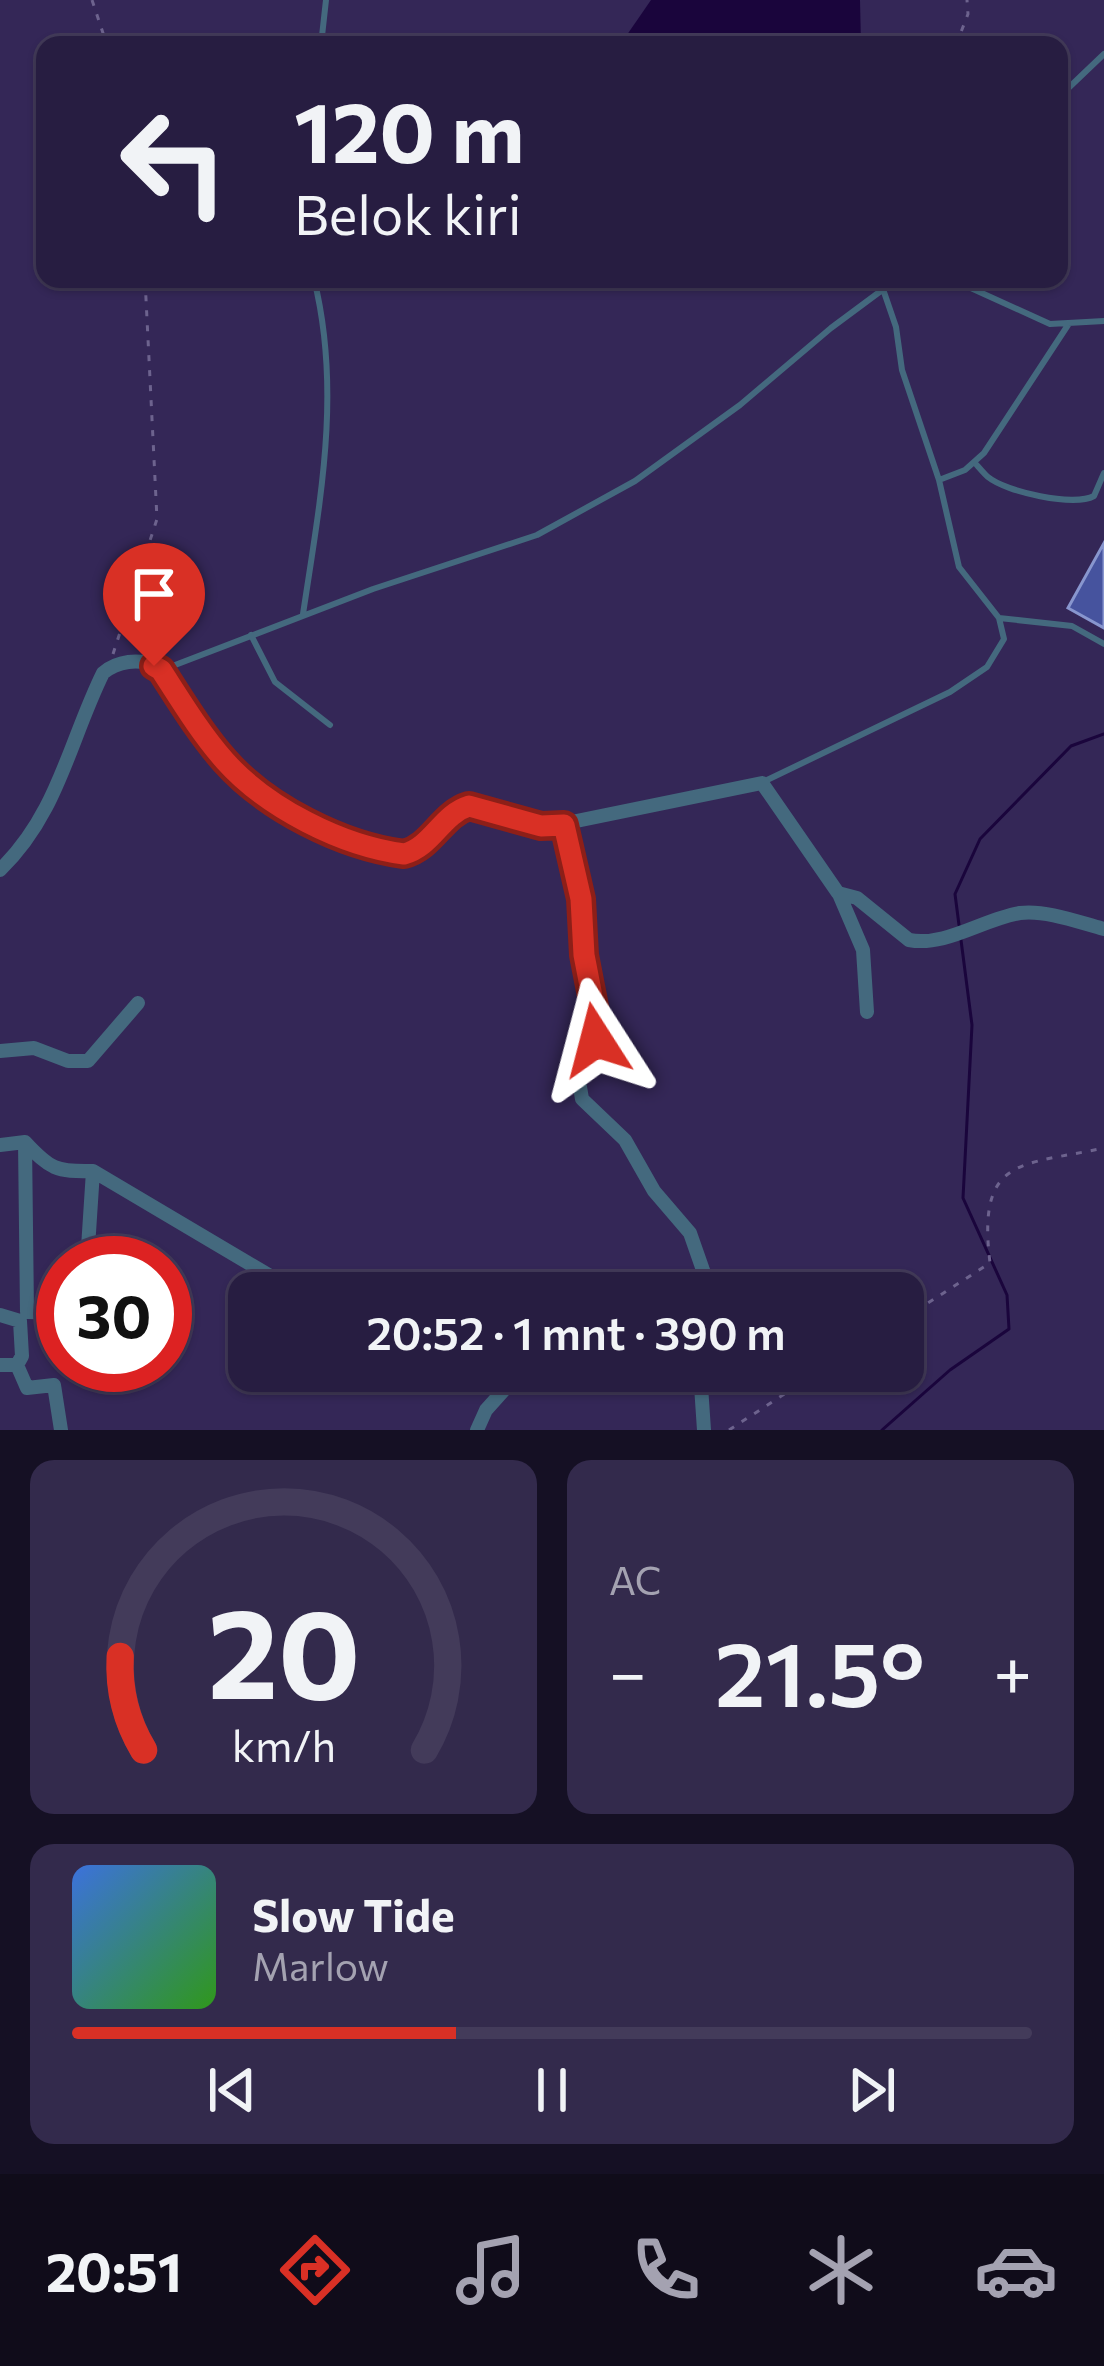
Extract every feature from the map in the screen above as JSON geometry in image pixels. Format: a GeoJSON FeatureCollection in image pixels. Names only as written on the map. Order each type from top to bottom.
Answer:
{"type":"FeatureCollection","features":[{"type":"Feature","properties":{"kind":"street"},"geometry":{"type":"LineString","coordinates":[[0,870],[46,812],[109,667],[142,662],[161,670],[198,725],[245,781],[275,803],[328,831],[404,854],[416,851],[457,810],[469,806],[541,826],[564,825],[762,783],[839,894],[863,950],[867,1012]]}},
{"type":"Feature","properties":{"kind":"street"},"geometry":{"type":"LineString","coordinates":[[564,825],[581,899],[586,980],[598,1027],[579,1081],[582,1099],[626,1140],[654,1191],[690,1233],[704,1272]]}},
{"type":"Feature","properties":{"kind":"street"},"geometry":{"type":"LineString","coordinates":[[839,894],[857,898],[908,940],[936,939],[1015,914],[1041,913],[1104,929]]}},
{"type":"Feature","properties":{"kind":"street"},"geometry":{"type":"LineString","coordinates":[[0,1051],[34,1048],[68,1060],[88,1061],[138,1003]]}},
{"type":"Feature","properties":{"kind":"street"},"geometry":{"type":"LineString","coordinates":[[0,1145],[25,1142]]}},
{"type":"Feature","properties":{"kind":"street"},"geometry":{"type":"LineString","coordinates":[[25,1142],[60,1172],[93,1171],[264,1272]]}},
{"type":"Feature","properties":{"kind":"street"},"geometry":{"type":"LineString","coordinates":[[25,1142],[27,1312],[36,1312]]}},
{"type":"Feature","properties":{"kind":"street"},"geometry":{"type":"LineString","coordinates":[[89,1236],[93,1171]]}},
{"type":"Feature","properties":{"kind":"street"},"geometry":{"type":"LineString","coordinates":[[0,1315],[20,1321],[22,1356],[17,1365]]}},
{"type":"Feature","properties":{"kind":"street"},"geometry":{"type":"LineString","coordinates":[[0,1365],[17,1365]]}},
{"type":"Feature","properties":{"kind":"street"},"geometry":{"type":"LineString","coordinates":[[17,1365],[26,1388],[54,1385],[61,1430]]}},
{"type":"Feature","properties":{"kind":"street"},"geometry":{"type":"LineString","coordinates":[[477,1430],[497,1392]]}},
{"type":"Feature","properties":{"kind":"street"},"geometry":{"type":"LineString","coordinates":[[701,1392],[704,1430]]}},
{"type":"Feature","properties":{"kind":"lane"},"geometry":{"type":"LineString","coordinates":[[322,36],[326,0]]}},
{"type":"Feature","properties":{"kind":"lane"},"geometry":{"type":"LineString","coordinates":[[1068,88],[1104,54]]}},
{"type":"Feature","properties":{"kind":"lane"},"geometry":{"type":"LineString","coordinates":[[303,614],[329,432],[327,345],[316,288]]}},
{"type":"Feature","properties":{"kind":"lane"},"geometry":{"type":"LineString","coordinates":[[161,670],[303,614],[537,536],[568,521],[635,481],[888,288]]}},
{"type":"Feature","properties":{"kind":"lane"},"geometry":{"type":"LineString","coordinates":[[970,288],[1038,321],[1069,325],[1104,320]]}},
{"type":"Feature","properties":{"kind":"lane"},"geometry":{"type":"LineString","coordinates":[[762,783],[974,678],[996,656],[1004,640],[999,618],[959,567],[884,292]]}},
{"type":"Feature","properties":{"kind":"lane"},"geometry":{"type":"LineString","coordinates":[[939,480],[955,476],[974,462],[1069,325]]}},
{"type":"Feature","properties":{"kind":"lane"},"geometry":{"type":"LineString","coordinates":[[974,462],[987,477],[1006,487],[1073,502],[1094,496],[1104,473]]}},
{"type":"Feature","properties":{"kind":"lane"},"geometry":{"type":"LineString","coordinates":[[999,618],[1072,626],[1104,644]]}},
{"type":"Feature","properties":{"kind":"lane"},"geometry":{"type":"LineString","coordinates":[[250,635],[275,682],[330,725]]}},
{"type":"Feature","properties":{"kind":"path"},"geometry":{"type":"LineString","coordinates":[[92,0],[104,36]]}},
{"type":"Feature","properties":{"kind":"path"},"geometry":{"type":"LineString","coordinates":[[959,36],[968,14],[967,0]]}},
{"type":"Feature","properties":{"kind":"path"},"geometry":{"type":"LineString","coordinates":[[109,667],[157,519],[145,288]]}},
{"type":"Feature","properties":{"kind":"path"},"geometry":{"type":"LineString","coordinates":[[924,1306],[991,1263],[987,1230],[993,1190],[1004,1173],[1044,1159],[1104,1148]]}},
{"type":"Feature","properties":{"kind":"path"},"geometry":{"type":"LineString","coordinates":[[729,1430],[788,1392]]}},
{"type":"Feature","properties":{"kind":"shaded area"},"geometry":{"type":"Polygon","coordinates":[[[651,0],[860,0],[861,36],[626,36],[651,0]]]}},
{"type":"Feature","properties":{"kind":"building"},"geometry":{"type":"Polygon","coordinates":[[[1104,543],[1104,628],[1068,608],[1104,543]]]}},
{"type":"Feature","properties":{"kind":"waterway"},"geometry":{"type":"LineString","coordinates":[[959,925],[955,894],[980,839],[1071,746],[1104,734]]}},
{"type":"Feature","properties":{"kind":"waterway"},"geometry":{"type":"LineString","coordinates":[[882,1430],[950,1370],[1009,1329],[1007,1295],[963,1198],[972,1025],[961,940]]}},
{"type":"Feature","properties":{"kind":"route"},"geometry":{"type":"LineString","coordinates":[[154,666],[245,781],[328,831],[404,854],[416,851],[457,810],[469,806],[529,824],[564,825],[581,899],[596,1040]]}}]}
